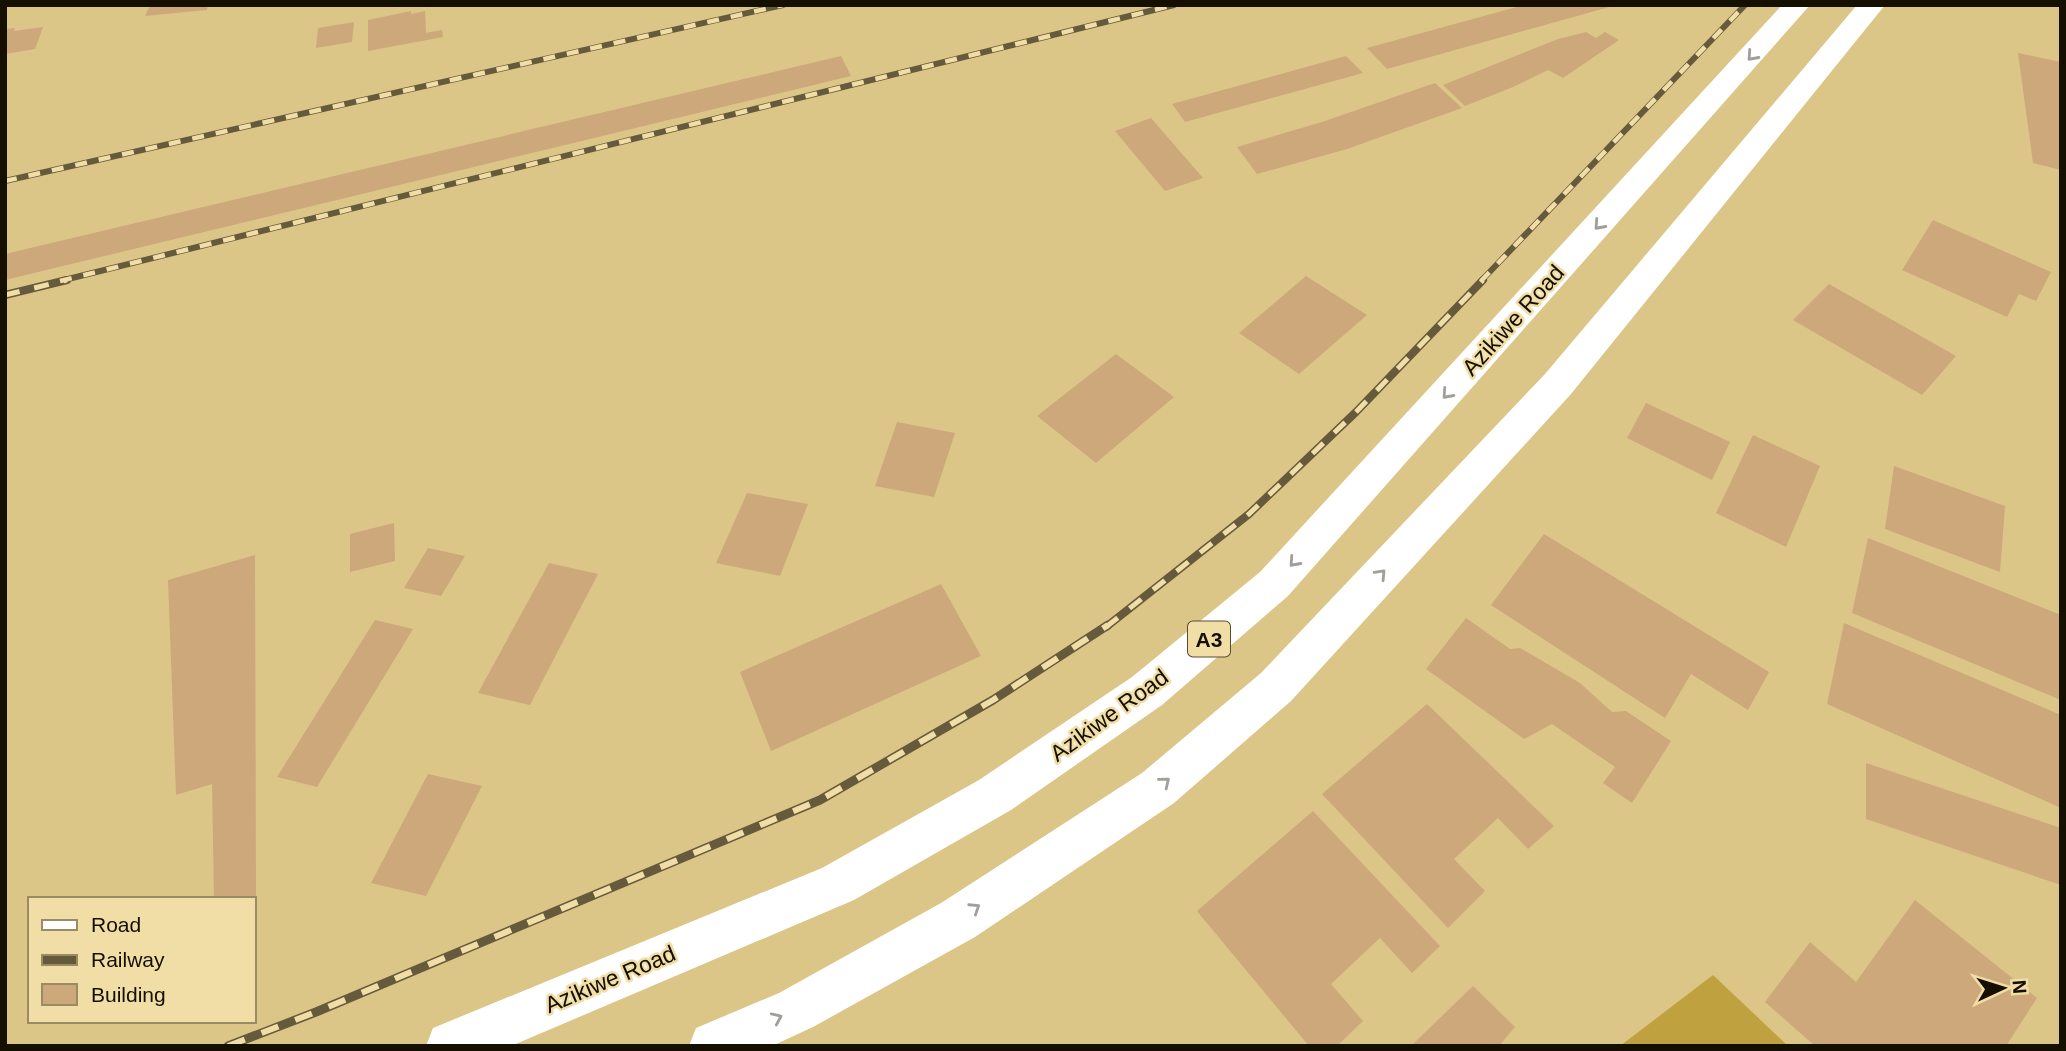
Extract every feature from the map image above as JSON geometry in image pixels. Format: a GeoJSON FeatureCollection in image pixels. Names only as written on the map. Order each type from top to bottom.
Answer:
{"type":"FeatureCollection","features":[{"type":"Feature","properties":{"kind":"main road","name":"Azikiwe Road"},"geometry":{"type":"LineString","coordinates":[[451,1046],[838,884],[995,795],[1147,691],[1274,584],[1797,5]]}},
{"type":"Feature","properties":{"kind":"main road"},"geometry":{"type":"LineString","coordinates":[[714,1046],[796,1010],[958,920],[1158,788],[1276,687],[1558,384],[1872,5]]}},
{"type":"Feature","properties":{"kind":"shaded area"},"geometry":{"type":"Polygon","coordinates":[[[5,5],[2061,5],[2061,1046],[5,1046],[5,5]]]}},
{"type":"Feature","properties":{"kind":"shaded area"},"geometry":{"type":"Polygon","coordinates":[[[1713,975],[1788,1046],[1620,1046],[1713,975]]]}},
{"type":"Feature","properties":{"kind":"building"},"geometry":{"type":"Polygon","coordinates":[[[150,5],[208,5],[207,10],[145,16],[150,5]]]}},
{"type":"Feature","properties":{"kind":"building"},"geometry":{"type":"Polygon","coordinates":[[[1524,5],[1613,6],[1387,69],[1367,48],[1524,5]]]}},
{"type":"Feature","properties":{"kind":"building"},"geometry":{"type":"Polygon","coordinates":[[[411,11],[411,14],[425,11],[426,33],[442,30],[443,37],[368,51],[368,20],[411,11]]]}},
{"type":"Feature","properties":{"kind":"building"},"geometry":{"type":"Polygon","coordinates":[[[354,22],[352,42],[316,48],[318,28],[354,22]]]}},
{"type":"Feature","properties":{"kind":"building"},"geometry":{"type":"Polygon","coordinates":[[[43,27],[35,49],[5,54],[5,29],[15,28],[14,31],[43,27]]]}},
{"type":"Feature","properties":{"kind":"building"},"geometry":{"type":"Polygon","coordinates":[[[1586,32],[1596,38],[1605,32],[1619,40],[1563,78],[1548,70],[1465,106],[1443,85],[1558,39],[1586,32]]]}},
{"type":"Feature","properties":{"kind":"building"},"geometry":{"type":"Polygon","coordinates":[[[2018,53],[2061,62],[2061,170],[2033,163],[2018,53]]]}},
{"type":"Feature","properties":{"kind":"building"},"geometry":{"type":"Polygon","coordinates":[[[841,56],[851,76],[5,280],[5,254],[841,56]]]}},
{"type":"Feature","properties":{"kind":"building"},"geometry":{"type":"Polygon","coordinates":[[[1346,56],[1363,73],[1185,122],[1172,104],[1346,56]]]}},
{"type":"Feature","properties":{"kind":"building"},"geometry":{"type":"Polygon","coordinates":[[[1435,83],[1462,108],[1347,149],[1257,174],[1237,147],[1322,122],[1435,83]]]}},
{"type":"Feature","properties":{"kind":"building"},"geometry":{"type":"Polygon","coordinates":[[[1151,118],[1203,178],[1165,191],[1115,131],[1151,118]]]}},
{"type":"Feature","properties":{"kind":"building"},"geometry":{"type":"Polygon","coordinates":[[[1933,220],[2051,272],[2036,301],[2019,294],[2007,317],[1902,270],[1933,220]]]}},
{"type":"Feature","properties":{"kind":"building"},"geometry":{"type":"Polygon","coordinates":[[[1306,276],[1367,315],[1299,374],[1239,333],[1306,276]]]}},
{"type":"Feature","properties":{"kind":"building"},"geometry":{"type":"Polygon","coordinates":[[[1829,284],[1956,356],[1922,395],[1793,320],[1829,284]]]}},
{"type":"Feature","properties":{"kind":"building"},"geometry":{"type":"Polygon","coordinates":[[[1116,354],[1174,397],[1096,463],[1037,416],[1116,354]]]}},
{"type":"Feature","properties":{"kind":"building"},"geometry":{"type":"Polygon","coordinates":[[[1646,403],[1730,442],[1712,480],[1627,438],[1646,403]]]}},
{"type":"Feature","properties":{"kind":"building"},"geometry":{"type":"Polygon","coordinates":[[[897,422],[955,433],[934,497],[875,486],[897,422]]]}},
{"type":"Feature","properties":{"kind":"building"},"geometry":{"type":"Polygon","coordinates":[[[1753,435],[1820,466],[1786,547],[1716,513],[1753,435]]]}},
{"type":"Feature","properties":{"kind":"building"},"geometry":{"type":"Polygon","coordinates":[[[1894,466],[2005,506],[2000,572],[1885,529],[1894,466]]]}},
{"type":"Feature","properties":{"kind":"building"},"geometry":{"type":"Polygon","coordinates":[[[747,493],[808,504],[780,576],[716,563],[747,493]]]}},
{"type":"Feature","properties":{"kind":"building"},"geometry":{"type":"Polygon","coordinates":[[[394,523],[395,561],[350,572],[350,534],[394,523]]]}},
{"type":"Feature","properties":{"kind":"building"},"geometry":{"type":"Polygon","coordinates":[[[1544,534],[1769,672],[1748,710],[1691,674],[1665,718],[1491,605],[1544,534]]]}},
{"type":"Feature","properties":{"kind":"building"},"geometry":{"type":"Polygon","coordinates":[[[1868,538],[2061,615],[2061,700],[1852,613],[1868,538]]]}},
{"type":"Feature","properties":{"kind":"building"},"geometry":{"type":"Polygon","coordinates":[[[428,548],[465,556],[441,596],[404,588],[428,548]]]}},
{"type":"Feature","properties":{"kind":"building"},"geometry":{"type":"Polygon","coordinates":[[[255,555],[256,897],[214,897],[212,784],[176,795],[168,580],[255,555]]]}},
{"type":"Feature","properties":{"kind":"building"},"geometry":{"type":"Polygon","coordinates":[[[549,563],[598,574],[530,705],[478,693],[549,563]]]}},
{"type":"Feature","properties":{"kind":"building"},"geometry":{"type":"Polygon","coordinates":[[[941,584],[981,656],[771,751],[740,672],[941,584]]]}},
{"type":"Feature","properties":{"kind":"building"},"geometry":{"type":"Polygon","coordinates":[[[1466,618],[1510,649],[1520,648],[1580,683],[1612,712],[1626,711],[1671,741],[1632,803],[1603,783],[1615,767],[1552,724],[1524,739],[1426,669],[1466,618]]]}},
{"type":"Feature","properties":{"kind":"building"},"geometry":{"type":"Polygon","coordinates":[[[375,620],[413,629],[317,787],[277,777],[375,620]]]}},
{"type":"Feature","properties":{"kind":"building"},"geometry":{"type":"Polygon","coordinates":[[[1844,623],[2061,715],[2061,808],[1827,704],[1844,623]]]}},
{"type":"Feature","properties":{"kind":"building"},"geometry":{"type":"Polygon","coordinates":[[[1427,704],[1554,826],[1528,849],[1498,818],[1454,859],[1485,891],[1448,928],[1322,794],[1427,704]]]}},
{"type":"Feature","properties":{"kind":"building"},"geometry":{"type":"Polygon","coordinates":[[[1866,763],[2061,828],[2061,885],[1866,819],[1866,763]]]}},
{"type":"Feature","properties":{"kind":"building"},"geometry":{"type":"Polygon","coordinates":[[[428,774],[482,786],[426,896],[371,883],[428,774]]]}},
{"type":"Feature","properties":{"kind":"building"},"geometry":{"type":"Polygon","coordinates":[[[1313,811],[1440,946],[1412,973],[1380,938],[1331,984],[1363,1021],[1337,1046],[1309,1046],[1197,911],[1313,811]]]}},
{"type":"Feature","properties":{"kind":"building"},"geometry":{"type":"Polygon","coordinates":[[[1915,900],[2037,998],[2006,1046],[1815,1046],[1765,1002],[1810,942],[1856,982],[1915,900]]]}},
{"type":"Feature","properties":{"kind":"building"},"geometry":{"type":"Polygon","coordinates":[[[1473,986],[1515,1027],[1499,1046],[1411,1046],[1473,986]]]}},
{"type":"Feature","properties":{"kind":"railway"},"geometry":{"type":"LineString","coordinates":[[5,181],[783,5]]}},
{"type":"Feature","properties":{"kind":"railway"},"geometry":{"type":"LineString","coordinates":[[60,281],[1174,5]]}},
{"type":"Feature","properties":{"kind":"railway"},"geometry":{"type":"LineString","coordinates":[[1481,281],[1745,5]]}},
{"type":"Feature","properties":{"kind":"railway"},"geometry":{"type":"LineString","coordinates":[[5,295],[67,280]]}},
{"type":"Feature","properties":{"kind":"railway"},"geometry":{"type":"LineString","coordinates":[[1106,627],[1249,514],[1356,412],[1483,280]]}},
{"type":"Feature","properties":{"kind":"railway"},"geometry":{"type":"LineString","coordinates":[[228,1046],[316,1012],[820,800],[993,700],[1108,625]]}}]}
